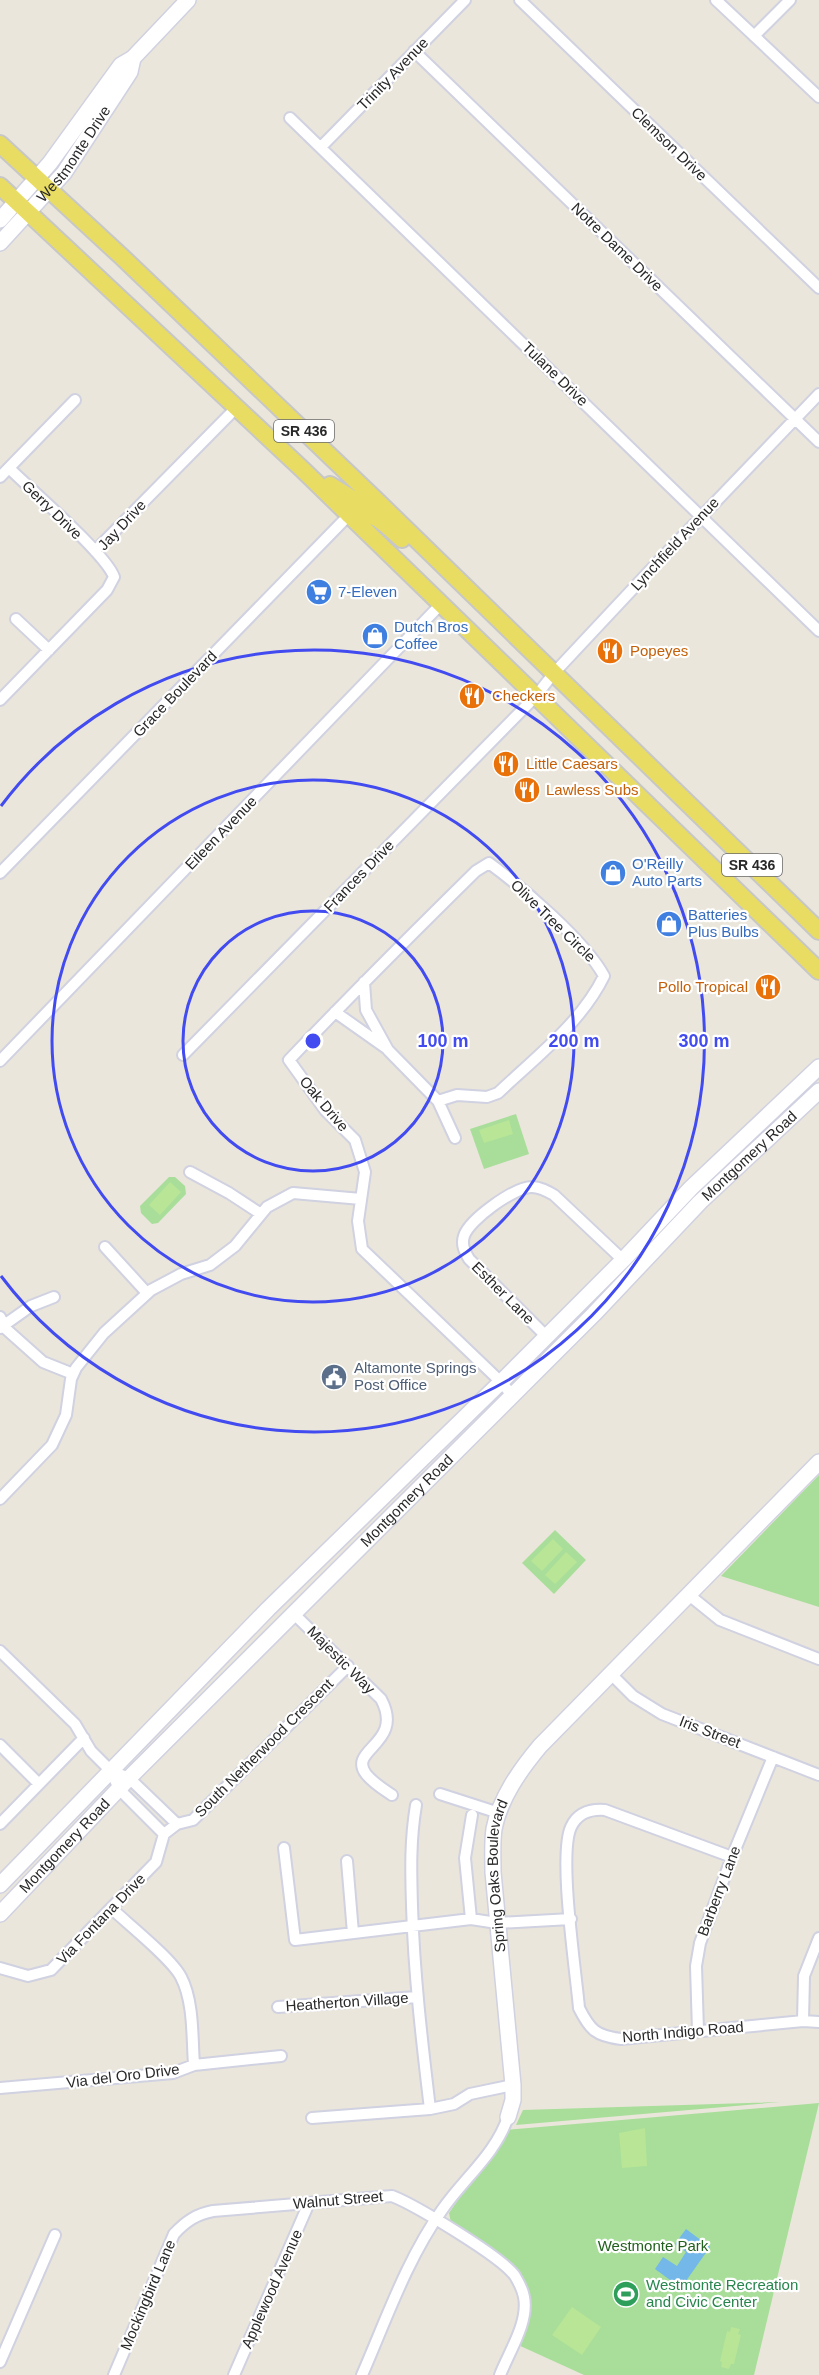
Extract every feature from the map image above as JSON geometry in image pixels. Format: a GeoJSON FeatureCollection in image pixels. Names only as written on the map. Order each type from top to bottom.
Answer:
{"type":"FeatureCollection","features":[{"type":"Feature","properties":{"kind":"main road","name":"Westmonte Drive"},"geometry":{"type":"LineString","coordinates":[[0,243],[22,207],[44,184],[64,173],[130,72],[133,58],[188,0]]}},
{"type":"Feature","properties":{"kind":"main road","name":"SR 436"},"geometry":{"type":"LineString","coordinates":[[0,144],[376,500],[819,931]]}},
{"type":"Feature","properties":{"kind":"main road","name":"SR 436"},"geometry":{"type":"LineString","coordinates":[[0,186],[277,445],[819,971]]}},
{"type":"Feature","properties":{"kind":"main road","name":"Westmonte Drive"},"geometry":{"type":"LineString","coordinates":[[0,220],[22,207]]}},
{"type":"Feature","properties":{"kind":"main road"},"geometry":{"type":"LineString","coordinates":[[277,445],[349,498],[364,501],[376,500]]}},
{"type":"Feature","properties":{"kind":"main road"},"geometry":{"type":"LineString","coordinates":[[349,515],[362,512],[373,515],[403,540],[417,541]]}},
{"type":"Feature","properties":{"kind":"main road","name":"Montgomery Road"},"geometry":{"type":"LineString","coordinates":[[0,1885],[208,1671],[623,1260],[691,1188],[819,1067]]}},
{"type":"Feature","properties":{"kind":"main road","name":"Montgomery Road"},"geometry":{"type":"LineString","coordinates":[[0,1914],[124,1783],[594,1314],[700,1202],[819,1091]]}},
{"type":"Feature","properties":{"kind":"main road"},"geometry":{"type":"LineString","coordinates":[[594,1314],[603,1297],[617,1284],[622,1273],[623,1260]]}},
{"type":"Feature","properties":{"kind":"main road","name":"Spring Oaks Boulevard"},"geometry":{"type":"LineString","coordinates":[[508,2117],[513,2100],[513,2085],[497,1923],[493,1847],[494,1829],[513,1782],[525,1764],[610,1674],[819,1462]]}},
{"type":"Feature","properties":{"kind":"main road"},"geometry":{"type":"LineString","coordinates":[[379,1501],[384,1523]]}},
{"type":"Feature","properties":{"kind":"main road"},"geometry":{"type":"LineString","coordinates":[[208,1671],[222,1685]]}},
{"type":"Feature","properties":{"kind":"street","name":"Trinity Avenue"},"geometry":{"type":"LineString","coordinates":[[321,147],[465,0]]}},
{"type":"Feature","properties":{"kind":"street","name":"Clemson Drive"},"geometry":{"type":"LineString","coordinates":[[520,0],[819,288]]}},
{"type":"Feature","properties":{"kind":"street"},"geometry":{"type":"LineString","coordinates":[[717,0],[819,98]]}},
{"type":"Feature","properties":{"kind":"street"},"geometry":{"type":"LineString","coordinates":[[754,36],[790,0]]}},
{"type":"Feature","properties":{"kind":"street","name":"Notre Dame Drive"},"geometry":{"type":"LineString","coordinates":[[414,51],[819,442]]}},
{"type":"Feature","properties":{"kind":"street","name":"Tulane Drive"},"geometry":{"type":"LineString","coordinates":[[290,118],[819,631]]}},
{"type":"Feature","properties":{"kind":"street","name":"Lynchfield Avenue"},"geometry":{"type":"LineString","coordinates":[[535,697],[554,673],[819,394]]}},
{"type":"Feature","properties":{"kind":"street"},"geometry":{"type":"LineString","coordinates":[[0,477],[75,400]]}},
{"type":"Feature","properties":{"kind":"street","name":"Jay Drive"},"geometry":{"type":"LineString","coordinates":[[0,700],[111,584],[114,577],[111,570],[95,551],[237,407]]}},
{"type":"Feature","properties":{"kind":"street","name":"Gerry Drive"},"geometry":{"type":"LineString","coordinates":[[9,468],[95,551]]}},
{"type":"Feature","properties":{"kind":"street","name":"Grace Boulevard"},"geometry":{"type":"LineString","coordinates":[[0,873],[349,515]]}},
{"type":"Feature","properties":{"kind":"street","name":"Eileen Avenue"},"geometry":{"type":"LineString","coordinates":[[0,1061],[441,604]]}},
{"type":"Feature","properties":{"kind":"street"},"geometry":{"type":"LineString","coordinates":[[16,620],[49,650]]}},
{"type":"Feature","properties":{"kind":"street","name":"Frances Drive"},"geometry":{"type":"LineString","coordinates":[[183,1055],[535,697]]}},
{"type":"Feature","properties":{"kind":"street","name":"Olive Tree Circle"},"geometry":{"type":"LineString","coordinates":[[336,1012],[476,871],[489,863],[553,918],[596,961],[604,976],[595,995],[565,1029],[498,1092],[487,1097],[457,1095],[438,1101]]}},
{"type":"Feature","properties":{"kind":"street"},"geometry":{"type":"LineString","coordinates":[[364,982],[366,1010],[388,1050]]}},
{"type":"Feature","properties":{"kind":"street"},"geometry":{"type":"LineString","coordinates":[[336,1012],[388,1050],[438,1101],[454,1138]]}},
{"type":"Feature","properties":{"kind":"street","name":"Oak Drive"},"geometry":{"type":"LineString","coordinates":[[336,1012],[289,1060],[325,1110],[355,1140],[365,1172],[358,1221],[362,1249],[512,1395]]}},
{"type":"Feature","properties":{"kind":"street"},"geometry":{"type":"LineString","coordinates":[[190,1172],[230,1193],[261,1214]]}},
{"type":"Feature","properties":{"kind":"street","name":"Esther Lane"},"geometry":{"type":"LineString","coordinates":[[546,1336],[469,1259],[463,1244],[464,1235],[469,1228],[506,1196],[517,1190],[532,1187],[554,1195],[623,1260]]}},
{"type":"Feature","properties":{"kind":"street"},"geometry":{"type":"LineString","coordinates":[[0,1499],[52,1445],[66,1415],[76,1368],[104,1334],[147,1293],[181,1274],[210,1265],[235,1245],[267,1208],[293,1193],[361,1199]]}},
{"type":"Feature","properties":{"kind":"street"},"geometry":{"type":"LineString","coordinates":[[105,1247],[147,1293]]}},
{"type":"Feature","properties":{"kind":"street"},"geometry":{"type":"LineString","coordinates":[[54,1296],[1,1323],[44,1362],[73,1374]]}},
{"type":"Feature","properties":{"kind":"street"},"geometry":{"type":"LineString","coordinates":[[689,1595],[720,1620],[819,1659]]}},
{"type":"Feature","properties":{"kind":"street","name":"Majestic Way"},"geometry":{"type":"LineString","coordinates":[[293,1613],[381,1699],[387,1710],[386,1731],[365,1754],[362,1762],[364,1772],[371,1780],[392,1795]]}},
{"type":"Feature","properties":{"kind":"street"},"geometry":{"type":"LineString","coordinates":[[0,1651],[75,1724],[91,1751],[111,1771],[177,1824],[164,1834],[124,1783]]}},
{"type":"Feature","properties":{"kind":"street","name":"South Netherwood Crescent"},"geometry":{"type":"LineString","coordinates":[[177,1824],[193,1820],[348,1666]]}},
{"type":"Feature","properties":{"kind":"street","name":"Iris Street"},"geometry":{"type":"LineString","coordinates":[[610,1674],[633,1696],[662,1714],[819,1775]]}},
{"type":"Feature","properties":{"kind":"street"},"geometry":{"type":"LineString","coordinates":[[0,1824],[84,1738]]}},
{"type":"Feature","properties":{"kind":"street"},"geometry":{"type":"LineString","coordinates":[[0,1745],[39,1784]]}},
{"type":"Feature","properties":{"kind":"street","name":"Barberry Lane"},"geometry":{"type":"LineString","coordinates":[[698,2031],[696,1966],[700,1943],[773,1757]]}},
{"type":"Feature","properties":{"kind":"street"},"geometry":{"type":"LineString","coordinates":[[440,1794],[474,1810],[499,1813]]}},
{"type":"Feature","properties":{"kind":"street","name":"Heatherton Village"},"geometry":{"type":"LineString","coordinates":[[416,1805],[410,1839],[413,1927],[417,1997],[430,2109]]}},
{"type":"Feature","properties":{"kind":"street","name":"North Indigo Road"},"geometry":{"type":"LineString","coordinates":[[732,1857],[605,1810],[592,1809],[582,1814],[572,1825],[568,1838],[567,1868],[579,2008],[592,2029],[603,2037],[621,2039],[804,2021],[819,2022]]}},
{"type":"Feature","properties":{"kind":"street"},"geometry":{"type":"LineString","coordinates":[[471,1919],[465,1858],[474,1810]]}},
{"type":"Feature","properties":{"kind":"street","name":"Via Fontana Drive"},"geometry":{"type":"LineString","coordinates":[[0,1968],[28,1976],[51,1970],[156,1862],[164,1834]]}},
{"type":"Feature","properties":{"kind":"street"},"geometry":{"type":"LineString","coordinates":[[284,1848],[295,1940],[471,1919],[497,1923],[571,1919]]}},
{"type":"Feature","properties":{"kind":"street"},"geometry":{"type":"LineString","coordinates":[[346,1861],[354,1933]]}},
{"type":"Feature","properties":{"kind":"street"},"geometry":{"type":"LineString","coordinates":[[111,1908],[171,1964],[181,1977],[188,1997],[194,2065]]}},
{"type":"Feature","properties":{"kind":"street"},"geometry":{"type":"LineString","coordinates":[[804,2021],[804,1976],[819,1938]]}},
{"type":"Feature","properties":{"kind":"street","name":"Heatherton Village"},"geometry":{"type":"LineString","coordinates":[[278,2007],[417,1997]]}},
{"type":"Feature","properties":{"kind":"street","name":"Via del Oro Drive"},"geometry":{"type":"LineString","coordinates":[[0,2088],[173,2073],[194,2065],[281,2056]]}},
{"type":"Feature","properties":{"kind":"street"},"geometry":{"type":"LineString","coordinates":[[312,2118],[430,2109],[454,2104],[470,2094],[513,2085]]}},
{"type":"Feature","properties":{"kind":"street","name":"Spring Oaks Boulevard"},"geometry":{"type":"LineString","coordinates":[[362,2375],[412,2260],[436,2220],[502,2135],[508,2117]]}},
{"type":"Feature","properties":{"kind":"street","name":"Walnut Street"},"geometry":{"type":"LineString","coordinates":[[188,2220],[213,2211],[392,2196],[409,2202],[500,2262],[515,2276],[524,2296],[522,2323],[500,2375]]}},
{"type":"Feature","properties":{"kind":"street","name":"Applewood Avenue"},"geometry":{"type":"LineString","coordinates":[[234,2375],[309,2203]]}},
{"type":"Feature","properties":{"kind":"street","name":"Mockingbird Lane"},"geometry":{"type":"LineString","coordinates":[[114,2375],[174,2234],[188,2220]]}},
{"type":"Feature","properties":{"kind":"street"},"geometry":{"type":"LineString","coordinates":[[0,2361],[55,2235]]}},
{"type":"Feature","properties":{"kind":"green space"},"geometry":{"type":"Polygon","coordinates":[[[516,1114],[529,1154],[484,1169],[470,1129],[516,1114]]]}},
{"type":"Feature","properties":{"kind":"green space"},"geometry":{"type":"Polygon","coordinates":[[[509,1120],[513,1134],[484,1143],[479,1130],[509,1120]]]}},
{"type":"Feature","properties":{"kind":"green space"},"geometry":{"type":"Polygon","coordinates":[[[169,1177],[175,1177],[185,1186],[186,1194],[158,1223],[152,1224],[141,1213],[140,1206],[169,1177]]]}},
{"type":"Feature","properties":{"kind":"green space"},"geometry":{"type":"Polygon","coordinates":[[[170,1182],[181,1192],[160,1215],[149,1205],[170,1182]]]}},
{"type":"Feature","properties":{"kind":"green space"},"geometry":{"type":"Polygon","coordinates":[[[819,1475],[819,1607],[721,1576],[819,1475]]]}},
{"type":"Feature","properties":{"kind":"green space"},"geometry":{"type":"Polygon","coordinates":[[[555,1530],[586,1560],[554,1594],[522,1563],[555,1530]]]}},
{"type":"Feature","properties":{"kind":"green space"},"geometry":{"type":"Polygon","coordinates":[[[553,1539],[563,1549],[542,1571],[531,1561],[553,1539]]]}},
{"type":"Feature","properties":{"kind":"green space"},"geometry":{"type":"Polygon","coordinates":[[[566,1552],[577,1562],[555,1584],[545,1575],[566,1552]]]}},
{"type":"Feature","properties":{"kind":"green space"},"geometry":{"type":"Polygon","coordinates":[[[780,2102],[516,2125],[523,2110],[780,2102]]]}},
{"type":"Feature","properties":{"kind":"green space","name":"Westmonte Park"},"geometry":{"type":"Polygon","coordinates":[[[819,2103],[754,2375],[584,2375],[516,2344],[523,2324],[518,2274],[451,2223],[449,2213],[506,2130],[819,2103]]]}},
{"type":"Feature","properties":{"kind":"green space"},"geometry":{"type":"Polygon","coordinates":[[[645,2128],[647,2166],[622,2168],[619,2133],[645,2128]]]}},
{"type":"Feature","properties":{"kind":"green space"},"geometry":{"type":"Polygon","coordinates":[[[572,2307],[601,2327],[582,2355],[552,2335],[572,2307]]]}},
{"type":"Feature","properties":{"kind":"green space"},"geometry":{"type":"Polygon","coordinates":[[[731,2327],[740,2329],[738,2334],[741,2335],[734,2364],[731,2364],[729,2369],[721,2367],[722,2362],[720,2361],[727,2331],[730,2332],[731,2327]]]}},
{"type":"Feature","properties":{"kind":"water"},"geometry":{"type":"Polygon","coordinates":[[[686,2229],[710,2247],[681,2288],[655,2269],[663,2257],[677,2266],[686,2252],[675,2244],[686,2229]]]}},
{"type":"Feature","properties":{"kind":"place","name":"7-Eleven"},"geometry":{"type":"Point","coordinates":[319,592]}},
{"type":"Feature","properties":{"kind":"place","name":"Dutch Bros Coffee"},"geometry":{"type":"Point","coordinates":[375,636]}},
{"type":"Feature","properties":{"kind":"place","name":"Popeyes"},"geometry":{"type":"Point","coordinates":[610,651]}},
{"type":"Feature","properties":{"kind":"place","name":"Checkers"},"geometry":{"type":"Point","coordinates":[472,696]}},
{"type":"Feature","properties":{"kind":"place","name":"Little Caesars"},"geometry":{"type":"Point","coordinates":[506,764]}},
{"type":"Feature","properties":{"kind":"place","name":"Lawless Subs"},"geometry":{"type":"Point","coordinates":[527,790]}},
{"type":"Feature","properties":{"kind":"place","name":"O'Reilly Auto Parts"},"geometry":{"type":"Point","coordinates":[613,873]}},
{"type":"Feature","properties":{"kind":"place","name":"Batteries Plus Bulbs"},"geometry":{"type":"Point","coordinates":[669,924]}},
{"type":"Feature","properties":{"kind":"place","name":"Pollo Tropical"},"geometry":{"type":"Point","coordinates":[768,987]}},
{"type":"Feature","properties":{"kind":"place","name":"Altamonte Springs Post Office"},"geometry":{"type":"Point","coordinates":[334,1377]}},
{"type":"Feature","properties":{"kind":"place","name":"Westmonte Recreation and Civic Center"},"geometry":{"type":"Point","coordinates":[626,2294]}}]}
